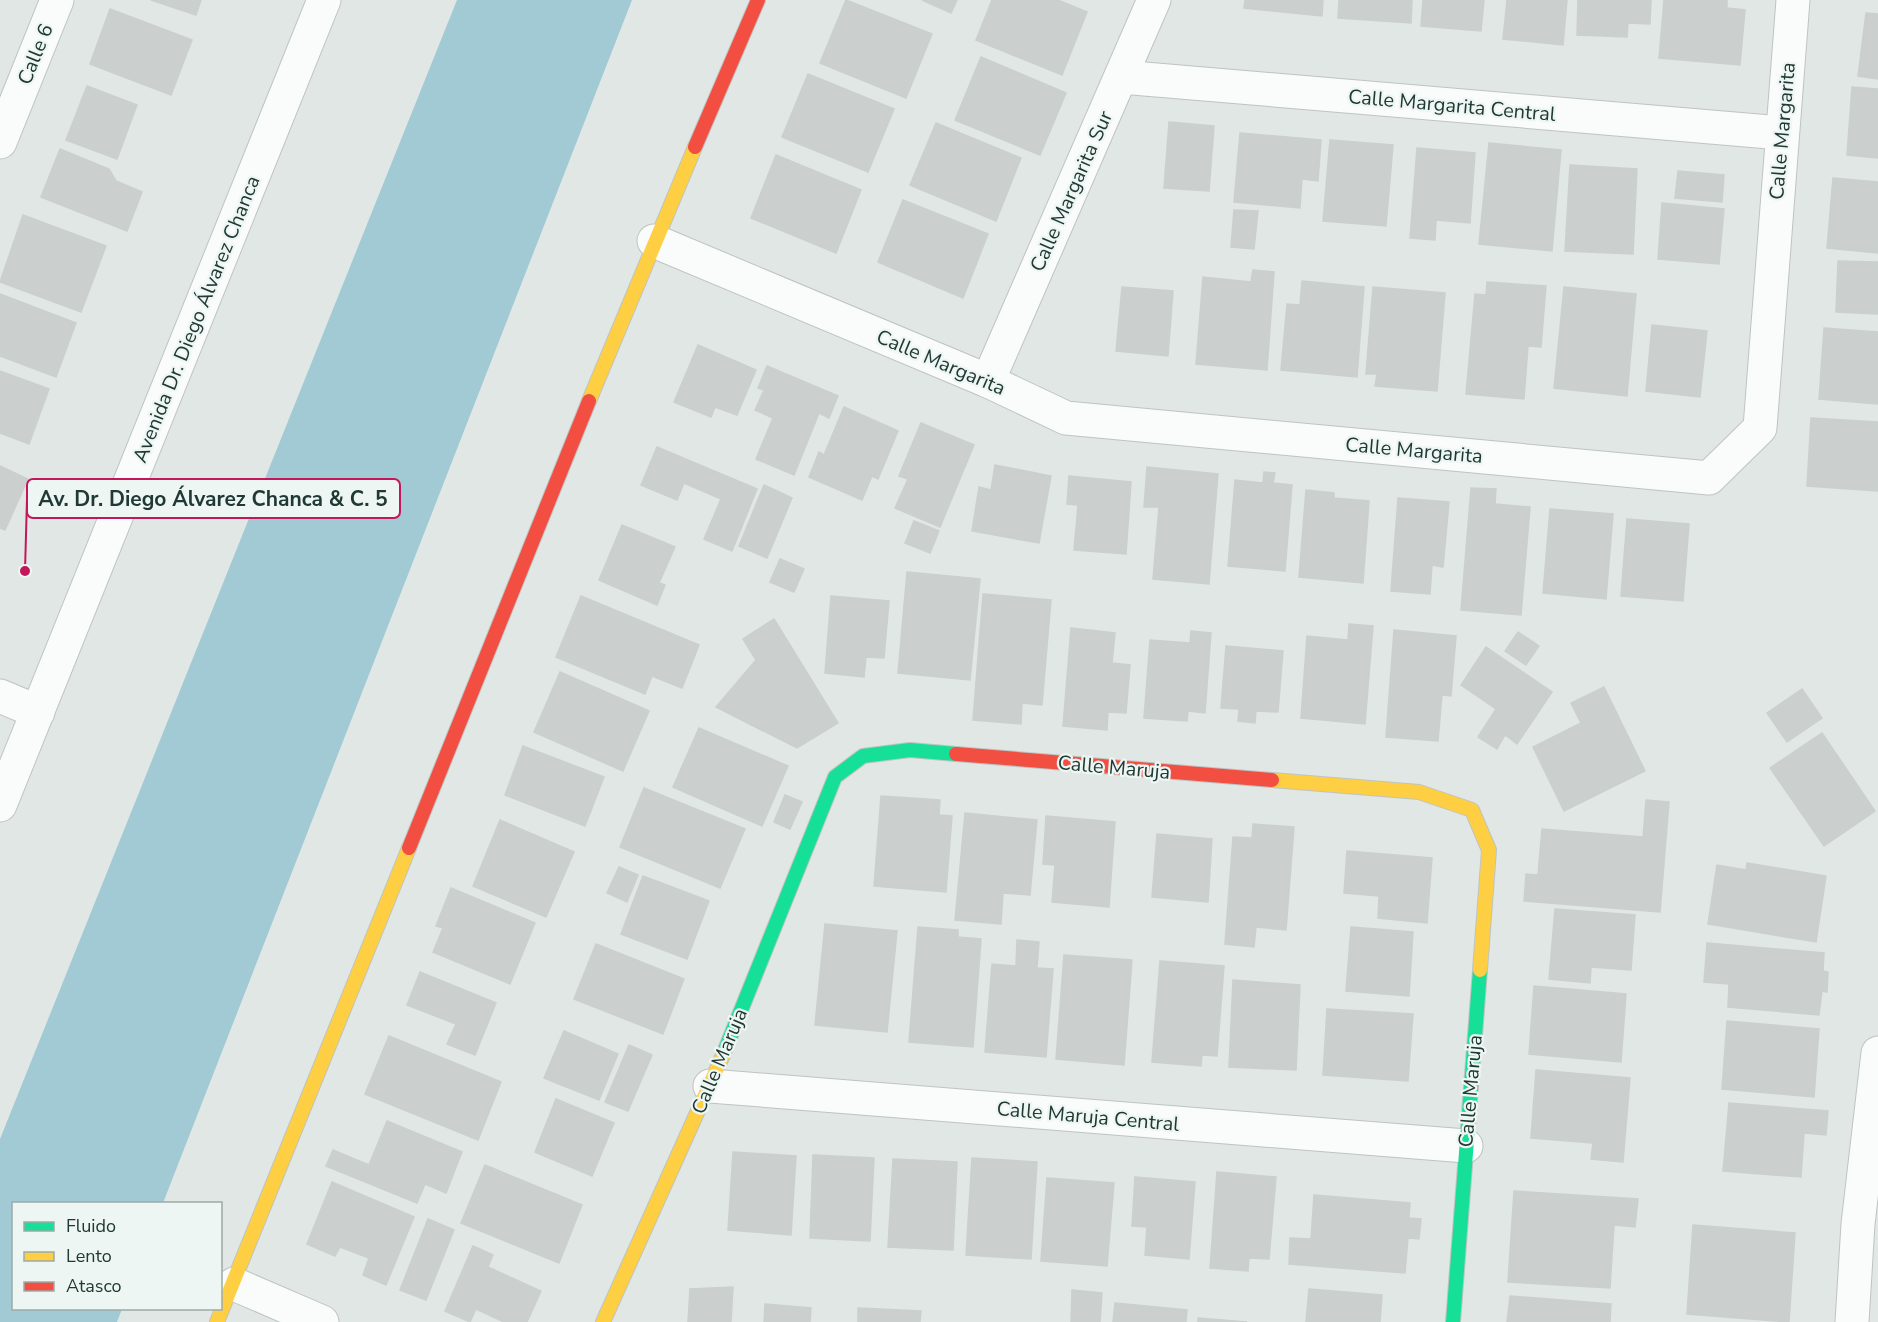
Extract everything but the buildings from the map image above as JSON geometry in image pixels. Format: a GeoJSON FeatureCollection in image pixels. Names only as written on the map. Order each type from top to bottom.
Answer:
{"type":"FeatureCollection","features":[{"type":"Feature","properties":{"kind":"street","name":"Calle 6"},"geometry":{"type":"LineString","coordinates":[[0,142],[57,0]]}},
{"type":"Feature","properties":{"kind":"street","name":"Avenida Dr. Diego Álvarez Chanca"},"geometry":{"type":"LineString","coordinates":[[0,805],[324,0]]}},
{"type":"Feature","properties":{"kind":"street"},"geometry":{"type":"LineString","coordinates":[[217,1322],[654,241],[758,0]]}},
{"type":"Feature","properties":{"kind":"street","name":"Calle Margarita Sur"},"geometry":{"type":"LineString","coordinates":[[988,381],[1154,0]]}},
{"type":"Feature","properties":{"kind":"street","name":"Calle Margarita"},"geometry":{"type":"LineString","coordinates":[[654,241],[988,381],[1066,418],[1709,478],[1760,428],[1793,0]]}},
{"type":"Feature","properties":{"kind":"street","name":"Calle Margarita Central"},"geometry":{"type":"LineString","coordinates":[[1121,77],[1782,133]]}},
{"type":"Feature","properties":{"kind":"street"},"geometry":{"type":"LineString","coordinates":[[0,696],[38,712]]}},
{"type":"Feature","properties":{"kind":"street","name":"Calle Maruja"},"geometry":{"type":"LineString","coordinates":[[603,1322],[710,1086],[835,777],[863,756],[910,750],[1419,792],[1472,810],[1489,850],[1453,1322]]}},
{"type":"Feature","properties":{"kind":"street"},"geometry":{"type":"LineString","coordinates":[[1852,1322],[1868,1224],[1878,1053]]}},
{"type":"Feature","properties":{"kind":"street","name":"Calle Maruja Central"},"geometry":{"type":"LineString","coordinates":[[710,1086],[1466,1146]]}},
{"type":"Feature","properties":{"kind":"street"},"geometry":{"type":"LineString","coordinates":[[234,1284],[322,1322]]}},
{"type":"Feature","properties":{"kind":"water"},"geometry":{"type":"Polygon","coordinates":[[[457,0],[632,0],[163,1202],[12,1202],[12,1310],[122,1310],[117,1322],[0,1322],[0,1139],[457,0]]]}},
{"type":"Feature","properties":{"kind":"traffic: fast"},"geometry":{"type":"LineString","coordinates":[[723,1055],[835,777],[863,756],[910,750],[956,754]]}},
{"type":"Feature","properties":{"kind":"traffic: fast"},"geometry":{"type":"LineString","coordinates":[[1453,1322],[1480,970]]}},
{"type":"Feature","properties":{"kind":"traffic: slow"},"geometry":{"type":"LineString","coordinates":[[589,401],[695,147]]}},
{"type":"Feature","properties":{"kind":"traffic: slow"},"geometry":{"type":"LineString","coordinates":[[1272,780],[1419,792],[1472,810],[1489,850],[1480,970]]}},
{"type":"Feature","properties":{"kind":"traffic: slow"},"geometry":{"type":"LineString","coordinates":[[222,1310],[409,848]]}},
{"type":"Feature","properties":{"kind":"traffic: slow"},"geometry":{"type":"LineString","coordinates":[[603,1322],[723,1055]]}},
{"type":"Feature","properties":{"kind":"traffic: slow"},"geometry":{"type":"LineString","coordinates":[[217,1322],[222,1310]]}},
{"type":"Feature","properties":{"kind":"traffic: jam"},"geometry":{"type":"LineString","coordinates":[[695,147],[758,0]]}},
{"type":"Feature","properties":{"kind":"traffic: jam"},"geometry":{"type":"LineString","coordinates":[[409,848],[589,401]]}},
{"type":"Feature","properties":{"kind":"traffic: jam"},"geometry":{"type":"LineString","coordinates":[[956,754],[1272,780]]}},
{"type":"Feature","properties":{"kind":"place","name":"Av. Dr. Diego Álvarez Chanca & C. 5"},"geometry":{"type":"Point","coordinates":[25,571]}}]}
